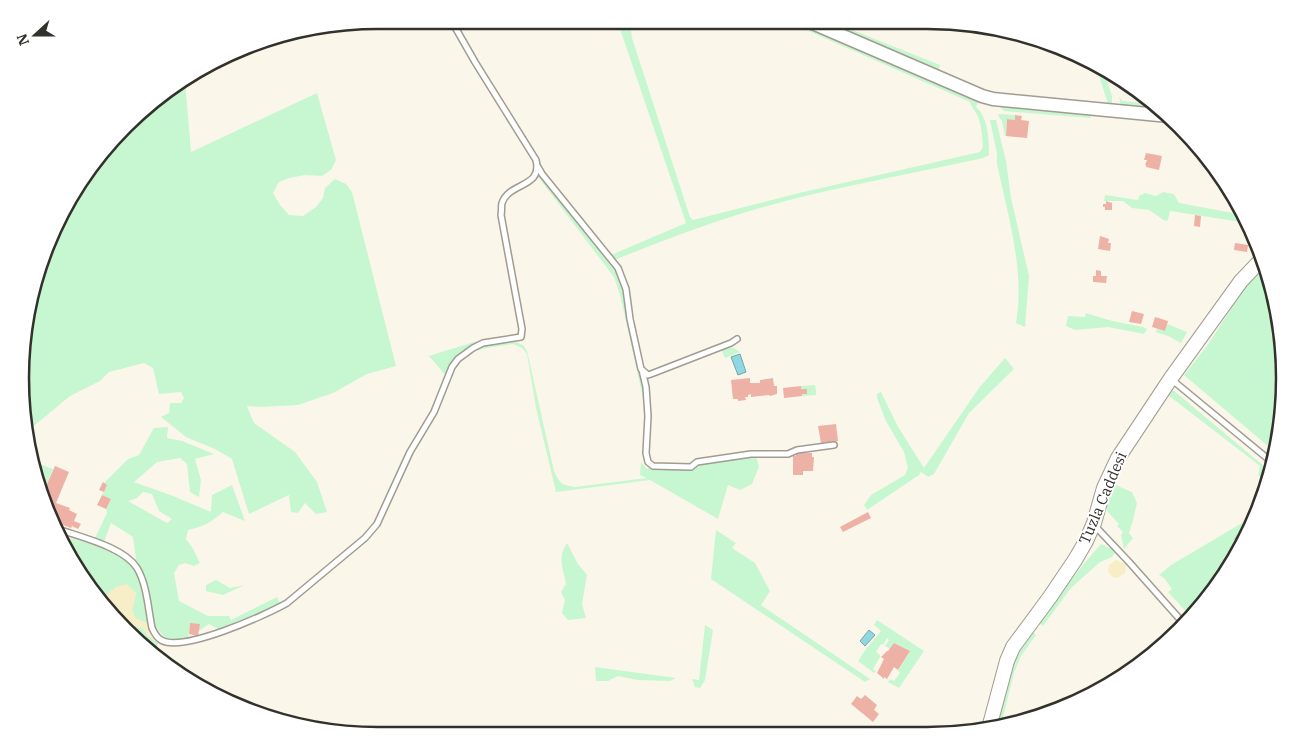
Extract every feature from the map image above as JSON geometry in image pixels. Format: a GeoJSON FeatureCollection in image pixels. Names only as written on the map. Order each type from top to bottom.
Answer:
{"type":"FeatureCollection","features":[{"type":"Feature","properties":{"kind":"main road","name":"Tuzla Caddesi"},"geometry":{"type":"LineString","coordinates":[[991,722],[1007,661],[1013,647],[1070,568],[1086,541],[1104,488],[1118,458],[1171,378],[1241,282],[1257,264]]}},
{"type":"Feature","properties":{"kind":"street"},"geometry":{"type":"LineString","coordinates":[[827,29],[982,96],[1157,115]]}},
{"type":"Feature","properties":{"kind":"lane"},"geometry":{"type":"LineString","coordinates":[[456,29],[536,160],[542,174],[618,268],[626,289],[630,319],[646,387],[648,416],[646,453],[648,462],[653,466],[691,467],[697,462],[750,454],[788,454],[797,450],[834,445]]}},
{"type":"Feature","properties":{"kind":"lane"},"geometry":{"type":"LineString","coordinates":[[65,531],[106,545],[130,560],[137,568],[142,580],[152,628],[162,641],[177,643],[192,641],[221,632],[287,603],[366,538],[377,524],[410,452],[434,412],[452,367],[458,359],[483,342],[521,338],[522,329],[501,215],[502,203],[511,191],[533,179],[538,167]]}},
{"type":"Feature","properties":{"kind":"lane"},"geometry":{"type":"LineString","coordinates":[[642,369],[645,373],[651,374],[737,339]]}},
{"type":"Feature","properties":{"kind":"lane"},"geometry":{"type":"LineString","coordinates":[[1171,378],[1267,458]]}},
{"type":"Feature","properties":{"kind":"lane"},"geometry":{"type":"LineString","coordinates":[[1093,524],[1130,562],[1180,619]]}},
{"type":"Feature","properties":{"kind":"green space"},"geometry":{"type":"Polygon","coordinates":[[[620,29],[632,29],[632,38],[690,217],[693,220],[799,193],[980,152],[983,147],[979,121],[970,102],[806,29],[818,29],[979,99],[976,107],[983,116],[988,135],[989,155],[983,158],[810,195],[753,210],[700,227],[614,260],[611,255],[686,223],[620,29]]]}},
{"type":"Feature","properties":{"kind":"green space"},"geometry":{"type":"Polygon","coordinates":[[[834,29],[850,29],[940,65],[938,73],[834,29]]]}},
{"type":"Feature","properties":{"kind":"green space"},"geometry":{"type":"Polygon","coordinates":[[[1099,74],[1106,79],[1112,96],[1112,105],[1108,104],[1099,74]]]}},
{"type":"Feature","properties":{"kind":"green space"},"geometry":{"type":"Polygon","coordinates":[[[186,87],[191,152],[317,93],[336,160],[331,170],[322,176],[305,175],[289,178],[279,182],[273,193],[289,215],[303,216],[316,207],[323,198],[325,188],[335,179],[346,184],[352,192],[396,366],[367,374],[333,393],[298,405],[247,406],[254,423],[295,452],[317,482],[327,512],[316,514],[305,503],[298,513],[291,512],[289,495],[249,514],[232,459],[215,449],[186,437],[161,417],[169,413],[170,403],[181,403],[184,398],[181,392],[159,394],[153,368],[144,363],[109,372],[100,381],[70,396],[32,427],[29,401],[29,355],[35,310],[55,244],[76,203],[101,165],[148,115],[186,87]]]}},
{"type":"Feature","properties":{"kind":"green space"},"geometry":{"type":"Polygon","coordinates":[[[1119,96],[1122,101],[1142,103],[1151,110],[1121,107],[1119,96]]]}},
{"type":"Feature","properties":{"kind":"green space"},"geometry":{"type":"Polygon","coordinates":[[[1002,103],[1091,112],[1091,118],[1004,111],[1000,107],[1002,103]]]}},
{"type":"Feature","properties":{"kind":"green space"},"geometry":{"type":"Polygon","coordinates":[[[998,114],[1015,115],[1015,120],[1007,119],[1006,136],[1002,121],[998,114]]]}},
{"type":"Feature","properties":{"kind":"green space"},"geometry":{"type":"Polygon","coordinates":[[[990,120],[996,120],[1029,276],[1025,327],[1016,323],[1018,303],[1017,263],[990,120]]]}},
{"type":"Feature","properties":{"kind":"green space"},"geometry":{"type":"Polygon","coordinates":[[[541,175],[620,278],[645,388],[646,423],[642,393],[620,295],[614,277],[539,178],[541,175]]]}},
{"type":"Feature","properties":{"kind":"green space"},"geometry":{"type":"Polygon","coordinates":[[[1163,192],[1174,194],[1179,203],[1234,213],[1239,222],[1170,211],[1168,220],[1165,221],[1149,210],[1132,208],[1123,201],[1104,201],[1105,195],[1138,200],[1139,196],[1145,193],[1156,196],[1163,192]]]}},
{"type":"Feature","properties":{"kind":"green space"},"geometry":{"type":"Polygon","coordinates":[[[1259,271],[1270,310],[1276,355],[1276,401],[1270,448],[1184,375],[1207,346],[1247,284],[1259,271]]]}},
{"type":"Feature","properties":{"kind":"green space"},"geometry":{"type":"Polygon","coordinates":[[[1086,313],[1147,329],[1144,334],[1108,327],[1075,330],[1066,326],[1068,316],[1085,317],[1086,313]]]}},
{"type":"Feature","properties":{"kind":"green space"},"geometry":{"type":"Polygon","coordinates":[[[1167,324],[1187,332],[1181,343],[1156,332],[1157,329],[1165,331],[1167,324]]]}},
{"type":"Feature","properties":{"kind":"green space"},"geometry":{"type":"Polygon","coordinates":[[[477,341],[458,357],[447,377],[429,356],[477,341]]]}},
{"type":"Feature","properties":{"kind":"green space"},"geometry":{"type":"Polygon","coordinates":[[[516,342],[523,345],[527,351],[554,471],[564,484],[575,487],[647,478],[640,475],[641,462],[647,469],[655,467],[694,469],[697,464],[750,455],[757,459],[759,467],[752,484],[740,490],[728,485],[718,519],[650,480],[556,492],[536,408],[527,354],[522,348],[513,344],[473,352],[458,363],[476,348],[492,344],[516,342]]]}},
{"type":"Feature","properties":{"kind":"green space"},"geometry":{"type":"Polygon","coordinates":[[[734,348],[740,352],[725,358],[721,349],[734,348]]]}},
{"type":"Feature","properties":{"kind":"green space"},"geometry":{"type":"Polygon","coordinates":[[[1005,358],[1014,369],[969,413],[934,474],[928,477],[921,472],[867,510],[864,505],[871,495],[905,475],[908,468],[904,452],[886,421],[877,394],[881,392],[897,425],[924,468],[979,388],[1005,358]]]}},
{"type":"Feature","properties":{"kind":"green space"},"geometry":{"type":"Polygon","coordinates":[[[815,385],[816,395],[802,396],[802,394],[807,394],[807,389],[801,389],[801,386],[815,385]]]}},
{"type":"Feature","properties":{"kind":"green space"},"geometry":{"type":"Polygon","coordinates":[[[1173,390],[1264,466],[1262,477],[1258,475],[1260,466],[1168,395],[1173,390]]]}},
{"type":"Feature","properties":{"kind":"green space"},"geometry":{"type":"Polygon","coordinates":[[[168,427],[167,438],[182,441],[214,454],[195,459],[201,480],[199,497],[190,492],[187,464],[180,458],[157,462],[134,482],[211,512],[212,495],[232,485],[245,521],[223,512],[207,524],[188,530],[186,539],[200,563],[194,566],[185,563],[179,565],[174,573],[179,601],[208,616],[229,616],[231,620],[277,597],[281,605],[220,630],[209,624],[199,631],[190,623],[188,638],[181,641],[167,640],[155,626],[143,577],[136,560],[133,537],[111,523],[104,542],[95,538],[107,513],[106,509],[111,499],[102,495],[107,485],[104,483],[128,459],[139,455],[154,428],[168,427]],[[143,492],[137,498],[128,501],[167,523],[172,519],[159,511],[152,494],[143,492]]]}},
{"type":"Feature","properties":{"kind":"green space"},"geometry":{"type":"Polygon","coordinates":[[[40,464],[53,469],[46,486],[40,464]]]}},
{"type":"Feature","properties":{"kind":"green space"},"geometry":{"type":"Polygon","coordinates":[[[1113,484],[1132,492],[1137,503],[1129,533],[1133,538],[1124,549],[1121,535],[1123,532],[1117,526],[1119,524],[1107,511],[1108,497],[1113,484]]]}},
{"type":"Feature","properties":{"kind":"green space"},"geometry":{"type":"Polygon","coordinates":[[[1245,521],[1229,553],[1204,591],[1186,612],[1168,592],[1172,589],[1164,578],[1159,575],[1171,565],[1245,521]]]}},
{"type":"Feature","properties":{"kind":"green space"},"geometry":{"type":"Polygon","coordinates":[[[716,530],[736,543],[732,548],[755,563],[770,591],[761,605],[870,679],[865,682],[711,579],[716,530]]]}},
{"type":"Feature","properties":{"kind":"green space"},"geometry":{"type":"Polygon","coordinates":[[[68,538],[102,548],[131,564],[138,576],[149,624],[135,618],[132,610],[136,593],[106,595],[106,598],[88,572],[68,538]]]}},
{"type":"Feature","properties":{"kind":"green space"},"geometry":{"type":"Polygon","coordinates":[[[567,543],[578,564],[587,575],[582,604],[586,618],[568,620],[562,613],[565,600],[561,592],[566,584],[561,558],[567,543]]]}},
{"type":"Feature","properties":{"kind":"green space"},"geometry":{"type":"Polygon","coordinates":[[[1101,544],[1116,551],[1112,557],[1100,562],[1071,588],[1043,626],[1038,622],[1101,544]]]}},
{"type":"Feature","properties":{"kind":"green space"},"geometry":{"type":"Polygon","coordinates":[[[216,580],[230,588],[245,585],[223,595],[206,591],[206,585],[216,580]]]}},
{"type":"Feature","properties":{"kind":"green space"},"geometry":{"type":"Polygon","coordinates":[[[877,620],[924,651],[899,688],[888,682],[890,679],[894,681],[900,673],[898,671],[910,651],[894,643],[890,649],[885,646],[889,640],[887,638],[876,652],[880,657],[873,669],[876,671],[874,673],[858,661],[881,631],[874,625],[877,620]]]}},
{"type":"Feature","properties":{"kind":"green space"},"geometry":{"type":"Polygon","coordinates":[[[128,622],[144,629],[148,636],[158,643],[157,648],[128,622]]]}},
{"type":"Feature","properties":{"kind":"green space"},"geometry":{"type":"Polygon","coordinates":[[[705,625],[713,630],[705,680],[700,688],[695,687],[692,679],[699,680],[705,625]]]}},
{"type":"Feature","properties":{"kind":"green space"},"geometry":{"type":"Polygon","coordinates":[[[1032,631],[1036,635],[1021,656],[1014,673],[1003,719],[997,721],[1015,654],[1032,631]]]}},
{"type":"Feature","properties":{"kind":"green space"},"geometry":{"type":"Polygon","coordinates":[[[595,667],[676,678],[670,681],[638,680],[618,676],[608,681],[596,681],[595,667]]]}},
{"type":"Feature","properties":{"kind":"sand"},"geometry":{"type":"Polygon","coordinates":[[[1116,560],[1126,564],[1125,573],[1117,578],[1108,572],[1109,565],[1116,560]]]}},
{"type":"Feature","properties":{"kind":"sand"},"geometry":{"type":"Polygon","coordinates":[[[127,584],[136,593],[132,610],[135,618],[149,624],[152,634],[158,643],[148,636],[143,629],[128,622],[106,598],[106,595],[116,587],[127,584]]]}},
{"type":"Feature","properties":{"kind":"water"},"geometry":{"type":"Polygon","coordinates":[[[740,354],[746,372],[738,375],[731,357],[740,354]]]}},
{"type":"Feature","properties":{"kind":"water"},"geometry":{"type":"Polygon","coordinates":[[[869,630],[875,635],[865,646],[860,641],[869,630]]]}},
{"type":"Feature","properties":{"kind":"building"},"geometry":{"type":"Polygon","coordinates":[[[1015,115],[1022,116],[1021,120],[1029,121],[1027,138],[1006,136],[1007,119],[1015,120],[1015,115]]]}},
{"type":"Feature","properties":{"kind":"building"},"geometry":{"type":"Polygon","coordinates":[[[1146,153],[1162,156],[1159,170],[1146,167],[1147,160],[1144,160],[1146,153]]]}},
{"type":"Feature","properties":{"kind":"building"},"geometry":{"type":"Polygon","coordinates":[[[1106,201],[1112,203],[1112,210],[1105,210],[1105,207],[1103,207],[1106,201]]]}},
{"type":"Feature","properties":{"kind":"building"},"geometry":{"type":"Polygon","coordinates":[[[1195,215],[1201,216],[1200,227],[1194,226],[1195,215]]]}},
{"type":"Feature","properties":{"kind":"building"},"geometry":{"type":"Polygon","coordinates":[[[1100,236],[1109,239],[1108,243],[1111,243],[1110,251],[1098,249],[1100,236]]]}},
{"type":"Feature","properties":{"kind":"building"},"geometry":{"type":"Polygon","coordinates":[[[1235,243],[1248,245],[1247,252],[1234,250],[1235,243]]]}},
{"type":"Feature","properties":{"kind":"building"},"geometry":{"type":"Polygon","coordinates":[[[1096,270],[1101,271],[1101,276],[1107,276],[1106,283],[1093,282],[1096,270]]]}},
{"type":"Feature","properties":{"kind":"building"},"geometry":{"type":"Polygon","coordinates":[[[1132,311],[1144,314],[1141,324],[1129,322],[1132,311]]]}},
{"type":"Feature","properties":{"kind":"building"},"geometry":{"type":"Polygon","coordinates":[[[1155,317],[1168,321],[1165,331],[1152,327],[1155,317]]]}},
{"type":"Feature","properties":{"kind":"building"},"geometry":{"type":"Polygon","coordinates":[[[750,378],[750,383],[760,383],[760,380],[773,378],[774,386],[777,386],[777,394],[751,397],[751,394],[745,397],[746,400],[738,401],[738,399],[733,399],[731,380],[750,378]]]}},
{"type":"Feature","properties":{"kind":"building"},"geometry":{"type":"Polygon","coordinates":[[[801,386],[801,389],[807,389],[807,394],[784,398],[783,388],[801,386]]]}},
{"type":"Feature","properties":{"kind":"building"},"geometry":{"type":"Polygon","coordinates":[[[836,424],[838,441],[821,443],[818,426],[836,424]]]}},
{"type":"Feature","properties":{"kind":"building"},"geometry":{"type":"Polygon","coordinates":[[[812,453],[812,457],[814,457],[813,471],[803,471],[803,475],[793,475],[793,455],[796,456],[796,454],[812,453]]]}},
{"type":"Feature","properties":{"kind":"building"},"geometry":{"type":"Polygon","coordinates":[[[55,466],[69,472],[56,503],[70,508],[69,510],[77,514],[74,521],[81,524],[78,529],[61,525],[46,486],[55,466]]]}},
{"type":"Feature","properties":{"kind":"building"},"geometry":{"type":"Polygon","coordinates":[[[103,482],[107,485],[104,492],[99,490],[103,482]]]}},
{"type":"Feature","properties":{"kind":"building"},"geometry":{"type":"Polygon","coordinates":[[[102,495],[111,499],[106,509],[97,505],[102,495]]]}},
{"type":"Feature","properties":{"kind":"building"},"geometry":{"type":"Polygon","coordinates":[[[868,512],[871,518],[843,532],[840,527],[868,512]]]}},
{"type":"Feature","properties":{"kind":"building"},"geometry":{"type":"Polygon","coordinates":[[[190,623],[200,624],[198,636],[189,634],[190,623]]]}},
{"type":"Feature","properties":{"kind":"building"},"geometry":{"type":"Polygon","coordinates":[[[894,643],[910,651],[898,670],[894,667],[887,679],[884,677],[884,679],[877,673],[884,659],[881,657],[894,643]]]}},
{"type":"Feature","properties":{"kind":"building"},"geometry":{"type":"Polygon","coordinates":[[[865,695],[877,705],[874,710],[879,714],[873,722],[851,704],[857,696],[861,699],[865,695]]]}}]}
